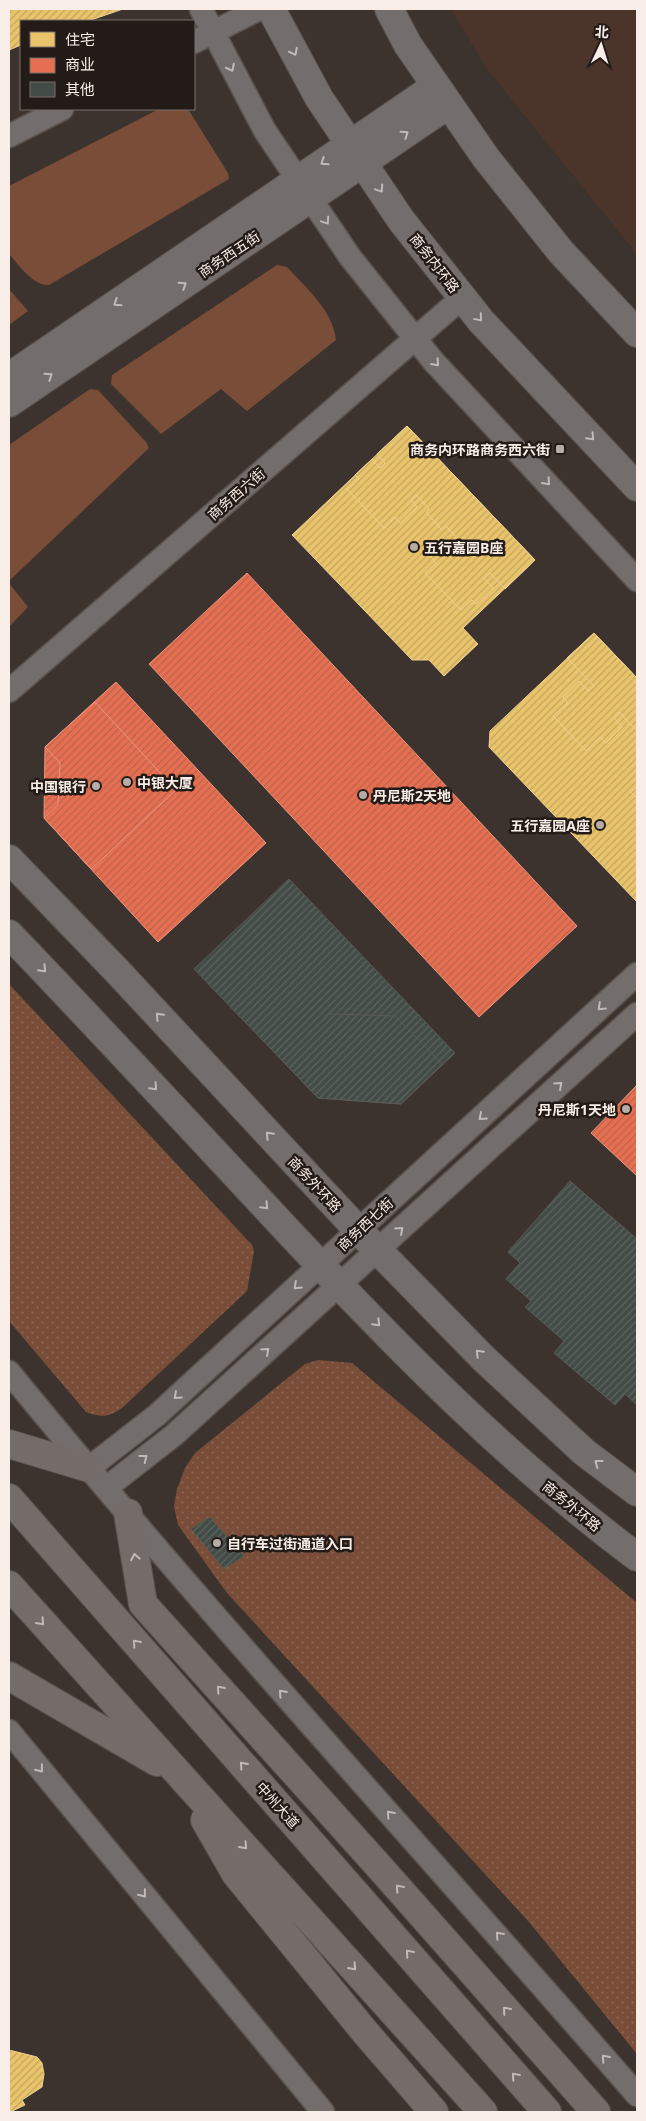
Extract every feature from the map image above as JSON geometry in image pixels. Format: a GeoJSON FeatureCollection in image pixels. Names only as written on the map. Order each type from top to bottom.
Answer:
{"type":"FeatureCollection","features":[{"type":"Feature","properties":{"kind":"highway"},"geometry":{"type":"LineString","coordinates":[[9,1444],[98,1478]]}},
{"type":"Feature","properties":{"kind":"highway","name":"中州大道"},"geometry":{"type":"LineString","coordinates":[[9,1498],[547,2112]]}},
{"type":"Feature","properties":{"kind":"highway"},"geometry":{"type":"LineString","coordinates":[[128,1513],[143,1604],[383,1870],[596,2112]]}},
{"type":"Feature","properties":{"kind":"highway"},"geometry":{"type":"LineString","coordinates":[[9,1586],[483,2112]]}},
{"type":"Feature","properties":{"kind":"highway"},"geometry":{"type":"LineString","coordinates":[[9,1676],[179,1775],[236,1874],[365,2032],[434,2112]]}},
{"type":"Feature","properties":{"kind":"street"},"geometry":{"type":"LineString","coordinates":[[201,9],[203,37],[350,256],[434,362],[637,580]]}},
{"type":"Feature","properties":{"kind":"street"},"geometry":{"type":"LineString","coordinates":[[203,37],[259,9]]}},
{"type":"Feature","properties":{"kind":"street","name":"商务内环路"},"geometry":{"type":"LineString","coordinates":[[271,9],[319,98],[401,220],[482,321],[637,488]]}},
{"type":"Feature","properties":{"kind":"street"},"geometry":{"type":"LineString","coordinates":[[389,9],[408,44],[486,158],[560,252],[637,333]]}},
{"type":"Feature","properties":{"kind":"street","name":"商务西五街"},"geometry":{"type":"LineString","coordinates":[[9,377],[304,189],[443,95]]}},
{"type":"Feature","properties":{"kind":"street"},"geometry":{"type":"LineString","coordinates":[[9,136],[60,110]]}},
{"type":"Feature","properties":{"kind":"street","name":"商务西五街"},"geometry":{"type":"LineString","coordinates":[[9,404],[304,189]]}},
{"type":"Feature","properties":{"kind":"street","name":"商务西六街"},"geometry":{"type":"LineString","coordinates":[[9,691],[463,297]]}},
{"type":"Feature","properties":{"kind":"street","name":"商务外环路"},"geometry":{"type":"LineString","coordinates":[[9,859],[118,972],[358,1230],[483,1358],[570,1439],[637,1492]]}},
{"type":"Feature","properties":{"kind":"street","name":"商务外环路"},"geometry":{"type":"LineString","coordinates":[[9,934],[339,1285],[447,1395],[552,1490],[637,1557]]}},
{"type":"Feature","properties":{"kind":"street","name":"商务西七街"},"geometry":{"type":"LineString","coordinates":[[98,1478],[156,1415],[637,974]]}},
{"type":"Feature","properties":{"kind":"street","name":"商务西七街"},"geometry":{"type":"LineString","coordinates":[[98,1478],[174,1435],[637,1014]]}},
{"type":"Feature","properties":{"kind":"street"},"geometry":{"type":"LineString","coordinates":[[9,1372],[265,1674],[506,1943],[637,2095]]}},
{"type":"Feature","properties":{"kind":"street"},"geometry":{"type":"LineString","coordinates":[[9,1731],[317,2110]]}},
{"type":"Feature","properties":{"kind":"shaded area"},"geometry":{"type":"Polygon","coordinates":[[[451,9],[637,9],[637,254],[487,69],[451,9]]]}},
{"type":"Feature","properties":{"kind":"shaded area"},"geometry":{"type":"Polygon","coordinates":[[[157,110],[189,110],[228,173],[229,179],[49,285],[37,282],[9,254],[9,186],[157,110]]]}},
{"type":"Feature","properties":{"kind":"shaded area"},"geometry":{"type":"Polygon","coordinates":[[[277,265],[287,267],[318,300],[330,319],[336,340],[247,411],[221,389],[161,434],[111,384],[112,375],[277,265]]]}},
{"type":"Feature","properties":{"kind":"shaded area"},"geometry":{"type":"Polygon","coordinates":[[[9,289],[28,311],[9,325],[9,289]]]}},
{"type":"Feature","properties":{"kind":"shaded area"},"geometry":{"type":"Polygon","coordinates":[[[90,389],[98,390],[146,442],[149,448],[9,581],[9,445],[90,389]]]}},
{"type":"Feature","properties":{"kind":"shaded area"},"geometry":{"type":"Polygon","coordinates":[[[9,583],[28,607],[9,627],[9,583]]]}},
{"type":"Feature","properties":{"kind":"shaded area"},"geometry":{"type":"Polygon","coordinates":[[[9,984],[252,1245],[254,1251],[247,1291],[122,1408],[109,1415],[101,1416],[86,1412],[9,1321],[9,984]]]}},
{"type":"Feature","properties":{"kind":"shaded area"},"geometry":{"type":"Polygon","coordinates":[[[318,1360],[352,1363],[637,1603],[637,2054],[529,1922],[227,1593],[178,1525],[174,1506],[177,1489],[185,1468],[195,1453],[305,1364],[318,1360]]]}},
{"type":"Feature","properties":{"kind":"building: 住宅"},"geometry":{"type":"Polygon","coordinates":[[[9,9],[123,9],[91,20],[20,20],[20,45],[9,50],[9,9]]]}},
{"type":"Feature","properties":{"kind":"building: 住宅"},"geometry":{"type":"Polygon","coordinates":[[[407,426],[535,560],[505,589],[490,573],[484,578],[493,588],[476,604],[472,600],[461,610],[425,573],[436,563],[431,557],[448,541],[457,549],[462,544],[446,526],[442,530],[426,512],[429,509],[416,495],[411,500],[417,507],[400,523],[395,517],[384,528],[347,489],[359,479],[355,475],[372,459],[380,468],[385,463],[377,454],[407,426]]]}},
{"type":"Feature","properties":{"kind":"building: 住宅","name":"五行嘉园B座"},"geometry":{"type":"Polygon","coordinates":[[[407,426],[535,560],[463,628],[478,644],[444,676],[429,660],[412,660],[292,535],[407,426]]]}},
{"type":"Feature","properties":{"kind":"building: 住宅"},"geometry":{"type":"Polygon","coordinates":[[[594,633],[637,678],[637,731],[619,712],[614,718],[622,727],[606,743],[600,737],[586,751],[553,716],[568,703],[563,697],[579,681],[588,691],[594,686],[567,658],[594,633]]]}},
{"type":"Feature","properties":{"kind":"building: 住宅","name":"五行嘉园A座"},"geometry":{"type":"Polygon","coordinates":[[[594,633],[637,678],[637,902],[489,747],[490,731],[594,633]]]}},
{"type":"Feature","properties":{"kind":"building: 住宅"},"geometry":{"type":"Polygon","coordinates":[[[637,787],[637,799],[631,792],[637,787]]]}},
{"type":"Feature","properties":{"kind":"building: 住宅"},"geometry":{"type":"Polygon","coordinates":[[[9,2050],[37,2057],[42,2063],[44,2074],[42,2087],[22,2100],[25,2105],[10,2112],[9,2050]]]}},
{"type":"Feature","properties":{"kind":"building: 商业","name":"丹尼斯2天地"},"geometry":{"type":"Polygon","coordinates":[[[247,573],[577,926],[479,1017],[149,664],[247,573]]]}},
{"type":"Feature","properties":{"kind":"building: 商业","name":"中银大厦"},"geometry":{"type":"Polygon","coordinates":[[[116,682],[266,843],[158,942],[44,818],[45,747],[116,682]]]}},
{"type":"Feature","properties":{"kind":"building: 商业"},"geometry":{"type":"Polygon","coordinates":[[[95,702],[176,790],[91,869],[44,818],[58,805],[60,763],[45,747],[95,702]]]}},
{"type":"Feature","properties":{"kind":"building: 商业","name":"丹尼斯1天地"},"geometry":{"type":"Polygon","coordinates":[[[637,1085],[637,1176],[591,1133],[637,1085]]]}},
{"type":"Feature","properties":{"kind":"building: 其他"},"geometry":{"type":"Polygon","coordinates":[[[289,879],[455,1053],[401,1104],[318,1098],[194,969],[289,879]]]}},
{"type":"Feature","properties":{"kind":"building: 其他"},"geometry":{"type":"Polygon","coordinates":[[[330,1014],[395,1016],[442,1064],[401,1104],[318,1098],[282,1060],[330,1014]]]}},
{"type":"Feature","properties":{"kind":"building: 其他"},"geometry":{"type":"Polygon","coordinates":[[[570,1181],[637,1239],[637,1405],[625,1394],[615,1405],[554,1353],[564,1341],[525,1307],[531,1301],[506,1279],[520,1263],[508,1252],[570,1181]]]}},
{"type":"Feature","properties":{"kind":"building: 其他","name":"自行车过街通道入口"},"geometry":{"type":"Polygon","coordinates":[[[210,1517],[244,1556],[224,1569],[191,1529],[210,1517]]]}},
{"type":"Feature","properties":{"kind":"place","name":"商务内环路商务西六街"},"geometry":{"type":"Point","coordinates":[560,449]}},
{"type":"Feature","properties":{"kind":"place","name":"五行嘉园B座"},"geometry":{"type":"Point","coordinates":[414,547]}},
{"type":"Feature","properties":{"kind":"place","name":"中银大厦"},"geometry":{"type":"Point","coordinates":[127,782]}},
{"type":"Feature","properties":{"kind":"place","name":"中国银行"},"geometry":{"type":"Point","coordinates":[96,786]}},
{"type":"Feature","properties":{"kind":"place","name":"丹尼斯2天地"},"geometry":{"type":"Point","coordinates":[363,795]}},
{"type":"Feature","properties":{"kind":"place","name":"五行嘉园A座"},"geometry":{"type":"Point","coordinates":[600,825]}},
{"type":"Feature","properties":{"kind":"place","name":"丹尼斯1天地"},"geometry":{"type":"Point","coordinates":[626,1109]}},
{"type":"Feature","properties":{"kind":"place","name":"自行车过街通道入口"},"geometry":{"type":"Point","coordinates":[217,1543]}}]}
